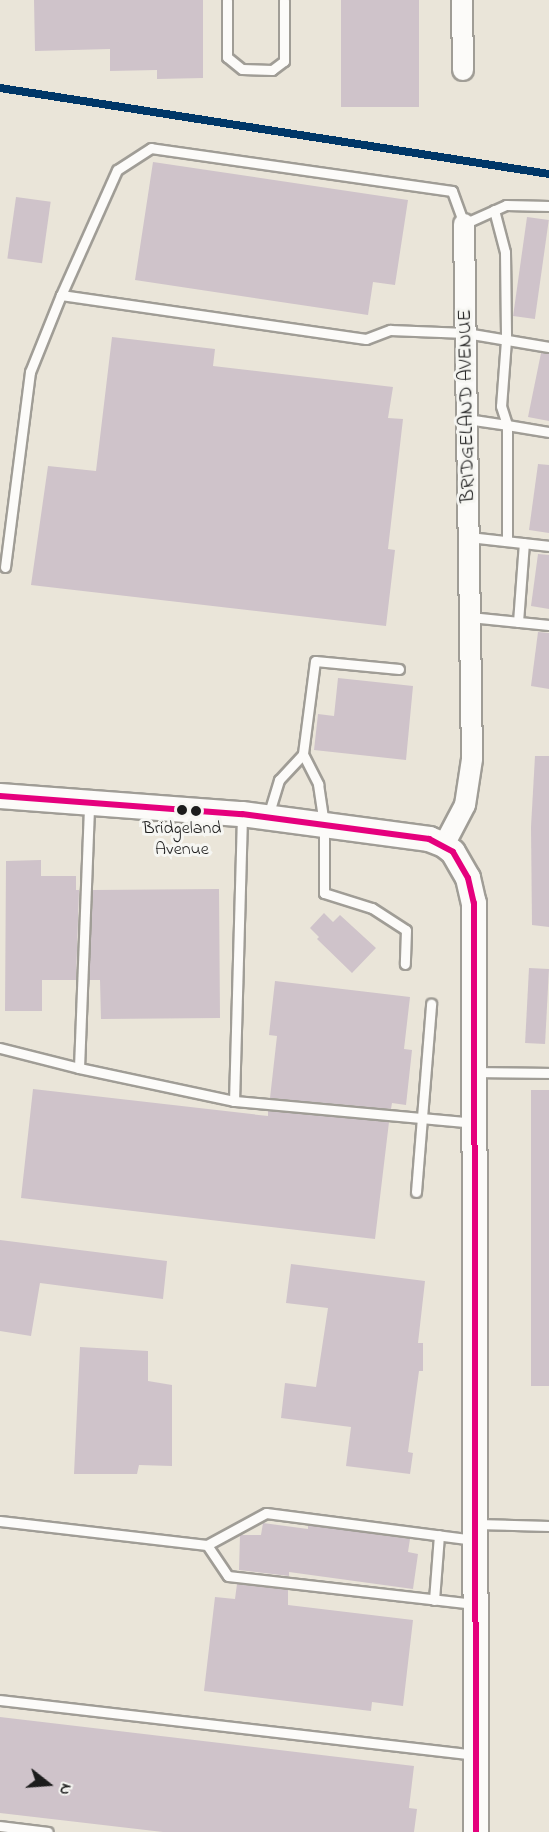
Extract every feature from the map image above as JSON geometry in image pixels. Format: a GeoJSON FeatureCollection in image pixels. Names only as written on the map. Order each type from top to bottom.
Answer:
{"type":"FeatureCollection","features":[{"type":"Feature","properties":{"kind":"street"},"geometry":{"type":"LineString","coordinates":[[462,0],[463,70]]}},
{"type":"Feature","properties":{"kind":"street","name":"BRIDGELAND AVENUE"},"geometry":{"type":"LineString","coordinates":[[444,845],[465,804],[470,787],[472,759],[464,224]]}},
{"type":"Feature","properties":{"kind":"street"},"geometry":{"type":"LineString","coordinates":[[0,796],[242,814],[429,838],[444,845],[460,862],[468,878],[474,903],[476,1832]]}},
{"type":"Feature","properties":{"kind":"lane"},"geometry":{"type":"LineString","coordinates":[[227,0],[227,57],[242,69],[272,70],[284,61],[284,0]]}},
{"type":"Feature","properties":{"kind":"lane"},"geometry":{"type":"LineString","coordinates":[[5,567],[30,372],[61,295],[117,170],[151,148],[452,191],[464,224],[506,205],[549,206]]}},
{"type":"Feature","properties":{"kind":"lane"},"geometry":{"type":"LineString","coordinates":[[494,210],[505,252],[506,340],[501,406],[507,425],[507,541]]}},
{"type":"Feature","properties":{"kind":"lane"},"geometry":{"type":"LineString","coordinates":[[61,295],[366,339],[390,330],[466,333],[549,347]]}},
{"type":"Feature","properties":{"kind":"lane"},"geometry":{"type":"LineString","coordinates":[[467,419],[549,432]]}},
{"type":"Feature","properties":{"kind":"lane"},"geometry":{"type":"LineString","coordinates":[[469,537],[549,546]]}},
{"type":"Feature","properties":{"kind":"lane"},"geometry":{"type":"LineString","coordinates":[[518,622],[524,543]]}},
{"type":"Feature","properties":{"kind":"lane"},"geometry":{"type":"LineString","coordinates":[[470,617],[549,625]]}},
{"type":"Feature","properties":{"kind":"lane"},"geometry":{"type":"LineString","coordinates":[[399,669],[315,661],[303,754],[318,784],[324,824],[324,893],[372,908],[406,930],[405,964]]}},
{"type":"Feature","properties":{"kind":"lane"},"geometry":{"type":"LineString","coordinates":[[268,817],[279,780],[303,754]]}},
{"type":"Feature","properties":{"kind":"lane"},"geometry":{"type":"LineString","coordinates":[[79,1068],[89,803]]}},
{"type":"Feature","properties":{"kind":"lane"},"geometry":{"type":"LineString","coordinates":[[234,1101],[242,814]]}},
{"type":"Feature","properties":{"kind":"lane"},"geometry":{"type":"LineString","coordinates":[[416,1192],[431,1004]]}},
{"type":"Feature","properties":{"kind":"lane"},"geometry":{"type":"LineString","coordinates":[[0,1048],[79,1068],[234,1101],[474,1123]]}},
{"type":"Feature","properties":{"kind":"lane"},"geometry":{"type":"LineString","coordinates":[[474,1072],[549,1073]]}},
{"type":"Feature","properties":{"kind":"lane"},"geometry":{"type":"LineString","coordinates":[[0,1521],[207,1545],[266,1513],[439,1535],[549,1526]]}},
{"type":"Feature","properties":{"kind":"lane"},"geometry":{"type":"LineString","coordinates":[[434,1600],[439,1535]]}},
{"type":"Feature","properties":{"kind":"lane"},"geometry":{"type":"LineString","coordinates":[[207,1545],[228,1576],[477,1604]]}},
{"type":"Feature","properties":{"kind":"lane"},"geometry":{"type":"LineString","coordinates":[[0,1700],[476,1756]]}},
{"type":"Feature","properties":{"kind":"lane"},"geometry":{"type":"LineString","coordinates":[[0,1826],[48,1832]]}},
{"type":"Feature","properties":{"kind":"building"},"geometry":{"type":"Polygon","coordinates":[[[34,0],[203,0],[203,78],[157,79],[157,70],[110,71],[110,49],[35,51],[34,0]]]}},
{"type":"Feature","properties":{"kind":"building"},"geometry":{"type":"Polygon","coordinates":[[[341,0],[419,0],[419,107],[341,107],[341,0]]]}},
{"type":"Feature","properties":{"kind":"building"},"geometry":{"type":"Polygon","coordinates":[[[153,162],[408,200],[395,285],[373,282],[368,315],[135,280],[153,162]]]}},
{"type":"Feature","properties":{"kind":"building"},"geometry":{"type":"Polygon","coordinates":[[[16,197],[51,202],[42,263],[7,258],[16,197]]]}},
{"type":"Feature","properties":{"kind":"building"},"geometry":{"type":"Polygon","coordinates":[[[527,217],[549,220],[535,319],[513,316],[527,217]]]}},
{"type":"Feature","properties":{"kind":"building"},"geometry":{"type":"Polygon","coordinates":[[[112,337],[215,349],[213,366],[393,387],[388,418],[403,419],[388,549],[395,550],[386,626],[31,585],[48,466],[96,471],[112,337]]]}},
{"type":"Feature","properties":{"kind":"building"},"geometry":{"type":"Polygon","coordinates":[[[541,353],[549,354],[549,421],[528,417],[541,353]]]}},
{"type":"Feature","properties":{"kind":"building"},"geometry":{"type":"Polygon","coordinates":[[[538,464],[549,465],[549,533],[529,530],[538,464]]]}},
{"type":"Feature","properties":{"kind":"building"},"geometry":{"type":"Polygon","coordinates":[[[538,554],[549,555],[549,609],[531,606],[538,554]]]}},
{"type":"Feature","properties":{"kind":"building"},"geometry":{"type":"Polygon","coordinates":[[[538,632],[549,633],[549,689],[531,686],[538,632]]]}},
{"type":"Feature","properties":{"kind":"building"},"geometry":{"type":"Polygon","coordinates":[[[338,678],[413,686],[406,760],[314,750],[318,714],[334,716],[338,678]]]}},
{"type":"Feature","properties":{"kind":"building"},"geometry":{"type":"Polygon","coordinates":[[[535,756],[549,756],[549,927],[532,925],[531,827],[535,756]]]}},
{"type":"Feature","properties":{"kind":"building"},"geometry":{"type":"Polygon","coordinates":[[[41,860],[41,876],[76,876],[76,890],[79,890],[76,980],[42,980],[42,1011],[5,1011],[6,861],[41,860]]]}},
{"type":"Feature","properties":{"kind":"building"},"geometry":{"type":"Polygon","coordinates":[[[219,889],[220,1018],[101,1019],[100,980],[89,980],[93,890],[219,889]]]}},
{"type":"Feature","properties":{"kind":"building"},"geometry":{"type":"Polygon","coordinates":[[[324,913],[333,922],[340,915],[376,948],[352,973],[317,939],[319,937],[310,928],[324,913]]]}},
{"type":"Feature","properties":{"kind":"building"},"geometry":{"type":"Polygon","coordinates":[[[529,968],[549,969],[545,1044],[525,1043],[529,968]]]}},
{"type":"Feature","properties":{"kind":"building"},"geometry":{"type":"Polygon","coordinates":[[[275,981],[410,997],[404,1049],[412,1050],[406,1105],[392,1103],[391,1109],[270,1098],[277,1036],[269,1035],[275,981]]]}},
{"type":"Feature","properties":{"kind":"building"},"geometry":{"type":"Polygon","coordinates":[[[33,1089],[268,1116],[268,1111],[389,1122],[375,1239],[21,1198],[33,1089]]]}},
{"type":"Feature","properties":{"kind":"building"},"geometry":{"type":"Polygon","coordinates":[[[531,1090],[549,1090],[549,1386],[531,1386],[531,1090]]]}},
{"type":"Feature","properties":{"kind":"building"},"geometry":{"type":"Polygon","coordinates":[[[0,1240],[167,1261],[163,1299],[40,1283],[31,1336],[0,1331],[0,1240]]]}},
{"type":"Feature","properties":{"kind":"building"},"geometry":{"type":"Polygon","coordinates":[[[291,1264],[425,1281],[418,1343],[423,1343],[423,1371],[419,1371],[408,1452],[413,1453],[410,1474],[346,1466],[351,1427],[281,1418],[285,1383],[316,1387],[328,1308],[286,1303],[291,1264]]]}},
{"type":"Feature","properties":{"kind":"building"},"geometry":{"type":"Polygon","coordinates":[[[80,1347],[148,1351],[148,1381],[172,1385],[172,1466],[139,1465],[137,1474],[74,1474],[80,1347]]]}},
{"type":"Feature","properties":{"kind":"building"},"geometry":{"type":"Polygon","coordinates":[[[263,1523],[308,1529],[308,1525],[410,1539],[408,1552],[418,1554],[413,1589],[289,1572],[289,1576],[239,1570],[240,1535],[261,1535],[263,1523]]]}},
{"type":"Feature","properties":{"kind":"building"},"geometry":{"type":"Polygon","coordinates":[[[237,1584],[288,1590],[288,1605],[413,1620],[403,1706],[372,1702],[371,1711],[204,1691],[215,1597],[235,1599],[237,1584]]]}},
{"type":"Feature","properties":{"kind":"building"},"geometry":{"type":"Polygon","coordinates":[[[0,1717],[414,1766],[409,1808],[417,1809],[414,1832],[163,1832],[0,1813],[0,1717]]]}},
{"type":"Feature","properties":{"kind":"transit line"},"geometry":{"type":"LineString","coordinates":[[0,88],[549,174]]}},
{"type":"Feature","properties":{"kind":"transit line"},"geometry":{"type":"LineString","coordinates":[[0,796],[242,814],[429,839],[453,852],[468,878],[474,903],[476,1832]]}},
{"type":"Feature","properties":{"kind":"place","name":"Bridgeland Avenue"},"geometry":{"type":"Point","coordinates":[182,810]}}]}
